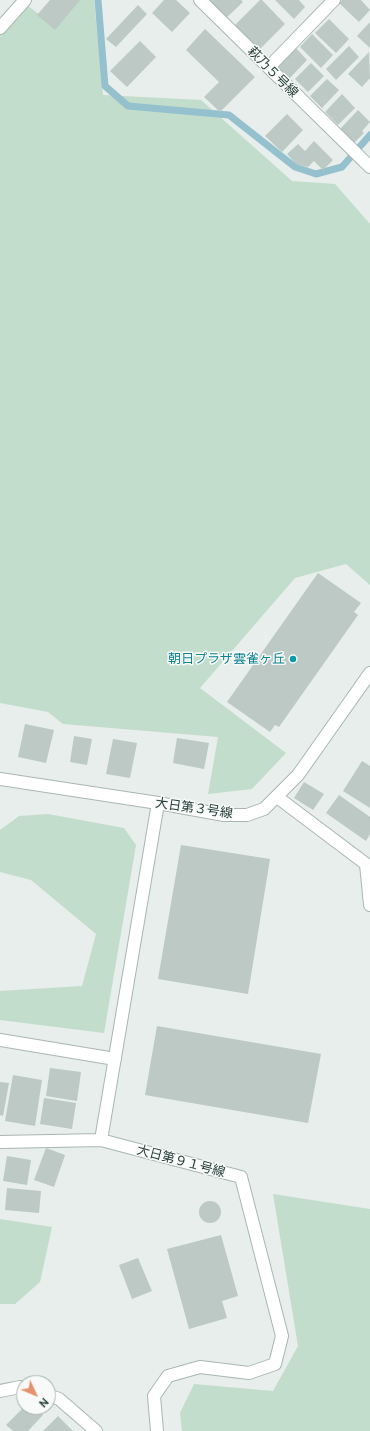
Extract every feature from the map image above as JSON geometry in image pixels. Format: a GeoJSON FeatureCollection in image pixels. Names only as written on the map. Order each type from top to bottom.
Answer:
{"type":"FeatureCollection","features":[{"type":"Feature","properties":{"kind":"street"},"geometry":{"type":"LineString","coordinates":[[0,28],[25,0]]}},
{"type":"Feature","properties":{"kind":"street","name":"萩乃５号線"},"geometry":{"type":"LineString","coordinates":[[200,0],[369,167]]}},
{"type":"Feature","properties":{"kind":"street"},"geometry":{"type":"LineString","coordinates":[[269,67],[334,0]]}},
{"type":"Feature","properties":{"kind":"street","name":"大日第３号線"},"geometry":{"type":"LineString","coordinates":[[0,779],[158,803],[224,815],[247,815],[264,809],[298,775],[370,673]]}},
{"type":"Feature","properties":{"kind":"street"},"geometry":{"type":"LineString","coordinates":[[277,797],[366,864],[370,905]]}},
{"type":"Feature","properties":{"kind":"street"},"geometry":{"type":"LineString","coordinates":[[0,1142],[101,1140],[158,803]]}},
{"type":"Feature","properties":{"kind":"street"},"geometry":{"type":"LineString","coordinates":[[0,1040],[115,1059]]}},
{"type":"Feature","properties":{"kind":"street","name":"大日第９１号線"},"geometry":{"type":"LineString","coordinates":[[101,1140],[241,1177],[282,1336],[275,1364],[249,1373],[200,1367],[168,1376],[154,1396],[157,1431]]}},
{"type":"Feature","properties":{"kind":"street"},"geometry":{"type":"LineString","coordinates":[[0,1391],[16,1387]]}},
{"type":"Feature","properties":{"kind":"street"},"geometry":{"type":"LineString","coordinates":[[56,1398],[96,1431]]}},
{"type":"Feature","properties":{"kind":"green space"},"geometry":{"type":"Polygon","coordinates":[[[71,0],[94,0],[103,95],[201,100],[292,181],[335,184],[370,224],[370,585],[346,564],[295,578],[200,688],[286,753],[252,789],[208,794],[218,737],[63,724],[48,712],[0,703],[0,34],[28,6],[51,23],[71,0]]]}},
{"type":"Feature","properties":{"kind":"green space"},"geometry":{"type":"Polygon","coordinates":[[[48,814],[124,828],[136,845],[104,1033],[0,1020],[0,991],[82,986],[96,934],[31,880],[0,872],[0,830],[19,816],[48,814]]]}},
{"type":"Feature","properties":{"kind":"green space"},"geometry":{"type":"Polygon","coordinates":[[[273,1194],[370,1209],[370,1431],[182,1431],[180,1413],[194,1384],[273,1391],[298,1346],[273,1194]]]}},
{"type":"Feature","properties":{"kind":"green space"},"geometry":{"type":"Polygon","coordinates":[[[0,1219],[52,1227],[40,1282],[15,1304],[0,1304],[0,1219]]]}},
{"type":"Feature","properties":{"kind":"building"},"geometry":{"type":"Polygon","coordinates":[[[50,0],[80,0],[55,30],[37,15],[50,0]]]}},
{"type":"Feature","properties":{"kind":"building"},"geometry":{"type":"Polygon","coordinates":[[[164,0],[176,0],[190,13],[172,32],[152,13],[164,0]]]}},
{"type":"Feature","properties":{"kind":"building"},"geometry":{"type":"Polygon","coordinates":[[[206,0],[241,0],[243,2],[225,19],[206,0]]]}},
{"type":"Feature","properties":{"kind":"building"},"geometry":{"type":"Polygon","coordinates":[[[260,0],[262,0],[285,24],[258,51],[234,26],[260,0]]]}},
{"type":"Feature","properties":{"kind":"building"},"geometry":{"type":"Polygon","coordinates":[[[275,0],[299,0],[305,7],[294,19],[275,0]]]}},
{"type":"Feature","properties":{"kind":"building"},"geometry":{"type":"Polygon","coordinates":[[[342,0],[361,0],[370,10],[359,22],[339,3],[342,0]]]}},
{"type":"Feature","properties":{"kind":"building"},"geometry":{"type":"Polygon","coordinates":[[[138,5],[147,14],[116,47],[106,39],[138,5]]]}},
{"type":"Feature","properties":{"kind":"building"},"geometry":{"type":"Polygon","coordinates":[[[329,19],[349,39],[336,53],[315,33],[329,19]]]}},
{"type":"Feature","properties":{"kind":"building"},"geometry":{"type":"Polygon","coordinates":[[[370,22],[370,48],[357,36],[370,22]]]}},
{"type":"Feature","properties":{"kind":"building"},"geometry":{"type":"Polygon","coordinates":[[[205,29],[255,77],[220,112],[204,97],[219,82],[186,50],[205,29]]]}},
{"type":"Feature","properties":{"kind":"building"},"geometry":{"type":"Polygon","coordinates":[[[312,34],[333,55],[321,68],[300,47],[312,34]]]}},
{"type":"Feature","properties":{"kind":"building"},"geometry":{"type":"Polygon","coordinates":[[[140,41],[156,57],[127,87],[110,71],[140,41]]]}},
{"type":"Feature","properties":{"kind":"building"},"geometry":{"type":"Polygon","coordinates":[[[349,46],[359,57],[336,80],[326,69],[349,46]]]}},
{"type":"Feature","properties":{"kind":"building"},"geometry":{"type":"Polygon","coordinates":[[[295,47],[307,60],[288,80],[275,68],[295,47]]]}},
{"type":"Feature","properties":{"kind":"building"},"geometry":{"type":"Polygon","coordinates":[[[369,52],[370,78],[362,87],[348,74],[369,52]]]}},
{"type":"Feature","properties":{"kind":"building"},"geometry":{"type":"Polygon","coordinates":[[[311,63],[324,76],[308,92],[295,79],[311,63]]]}},
{"type":"Feature","properties":{"kind":"building"},"geometry":{"type":"Polygon","coordinates":[[[327,79],[339,90],[322,108],[310,96],[327,79]]]}},
{"type":"Feature","properties":{"kind":"building"},"geometry":{"type":"Polygon","coordinates":[[[342,94],[355,108],[338,125],[325,112],[342,94]]]}},
{"type":"Feature","properties":{"kind":"building"},"geometry":{"type":"Polygon","coordinates":[[[358,110],[370,122],[362,131],[364,133],[354,143],[340,129],[358,110]]]}},
{"type":"Feature","properties":{"kind":"building"},"geometry":{"type":"Polygon","coordinates":[[[287,114],[303,130],[282,152],[265,136],[287,114]]]}},
{"type":"Feature","properties":{"kind":"building"},"geometry":{"type":"Polygon","coordinates":[[[314,141],[333,160],[323,170],[314,161],[308,167],[296,164],[287,154],[298,144],[305,151],[314,141]]]}},
{"type":"Feature","properties":{"kind":"building","name":"朝日プラザ雲雀ヶ丘"},"geometry":{"type":"Polygon","coordinates":[[[318,573],[361,603],[354,612],[358,615],[279,727],[275,725],[270,732],[227,702],[318,573]]]}},
{"type":"Feature","properties":{"kind":"building"},"geometry":{"type":"Polygon","coordinates":[[[25,724],[54,730],[46,763],[18,757],[25,724]]]}},
{"type":"Feature","properties":{"kind":"building"},"geometry":{"type":"Polygon","coordinates":[[[74,736],[92,739],[87,765],[70,762],[74,736]]]}},
{"type":"Feature","properties":{"kind":"building"},"geometry":{"type":"Polygon","coordinates":[[[177,738],[209,743],[204,769],[173,763],[177,738]]]}},
{"type":"Feature","properties":{"kind":"building"},"geometry":{"type":"Polygon","coordinates":[[[113,739],[137,743],[130,778],[106,774],[113,739]]]}},
{"type":"Feature","properties":{"kind":"building"},"geometry":{"type":"Polygon","coordinates":[[[362,761],[370,766],[370,808],[343,791],[362,761]]]}},
{"type":"Feature","properties":{"kind":"building"},"geometry":{"type":"Polygon","coordinates":[[[304,782],[324,794],[313,810],[294,798],[304,782]]]}},
{"type":"Feature","properties":{"kind":"building"},"geometry":{"type":"Polygon","coordinates":[[[339,795],[370,817],[370,834],[366,841],[326,813],[339,795]]]}},
{"type":"Feature","properties":{"kind":"building"},"geometry":{"type":"Polygon","coordinates":[[[181,845],[270,859],[248,994],[158,979],[181,845]]]}},
{"type":"Feature","properties":{"kind":"building"},"geometry":{"type":"Polygon","coordinates":[[[157,1026],[321,1054],[308,1123],[145,1095],[157,1026]]]}},
{"type":"Feature","properties":{"kind":"building"},"geometry":{"type":"Polygon","coordinates":[[[50,1068],[81,1072],[77,1101],[46,1096],[50,1068]]]}},
{"type":"Feature","properties":{"kind":"building"},"geometry":{"type":"Polygon","coordinates":[[[13,1075],[42,1080],[35,1126],[5,1121],[13,1075]]]}},
{"type":"Feature","properties":{"kind":"building"},"geometry":{"type":"Polygon","coordinates":[[[0,1082],[9,1083],[3,1116],[0,1115],[0,1082]]]}},
{"type":"Feature","properties":{"kind":"building"},"geometry":{"type":"Polygon","coordinates":[[[44,1098],[76,1103],[72,1129],[40,1124],[44,1098]]]}},
{"type":"Feature","properties":{"kind":"building"},"geometry":{"type":"Polygon","coordinates":[[[46,1148],[65,1155],[54,1187],[34,1180],[46,1148]]]}},
{"type":"Feature","properties":{"kind":"building"},"geometry":{"type":"Polygon","coordinates":[[[7,1156],[31,1160],[27,1185],[3,1181],[7,1156]]]}},
{"type":"Feature","properties":{"kind":"building"},"geometry":{"type":"Polygon","coordinates":[[[7,1188],[41,1191],[39,1213],[5,1210],[7,1188]]]}},
{"type":"Feature","properties":{"kind":"building"},"geometry":{"type":"Polygon","coordinates":[[[210,1201],[218,1204],[221,1212],[218,1220],[210,1223],[202,1220],[199,1212],[202,1204],[210,1201]]]}},
{"type":"Feature","properties":{"kind":"building"},"geometry":{"type":"Polygon","coordinates":[[[221,1235],[238,1296],[222,1301],[227,1318],[189,1329],[167,1249],[221,1235]]]}},
{"type":"Feature","properties":{"kind":"building"},"geometry":{"type":"Polygon","coordinates":[[[138,1258],[152,1291],[132,1299],[119,1265],[138,1258]]]}},
{"type":"Feature","properties":{"kind":"building"},"geometry":{"type":"Polygon","coordinates":[[[16,1415],[43,1415],[28,1431],[13,1431],[6,1425],[16,1415]]]}},
{"type":"Feature","properties":{"kind":"building"},"geometry":{"type":"Polygon","coordinates":[[[58,1416],[73,1431],[43,1431],[58,1416]]]}},
{"type":"Feature","properties":{"kind":"waterway"},"geometry":{"type":"LineString","coordinates":[[98,0],[105,86],[128,106],[229,115],[295,167],[316,174],[342,167],[370,135]]}},
{"type":"Feature","properties":{"kind":"place","name":"朝日プラザ雲雀ヶ丘"},"geometry":{"type":"Point","coordinates":[293,659]}}]}
